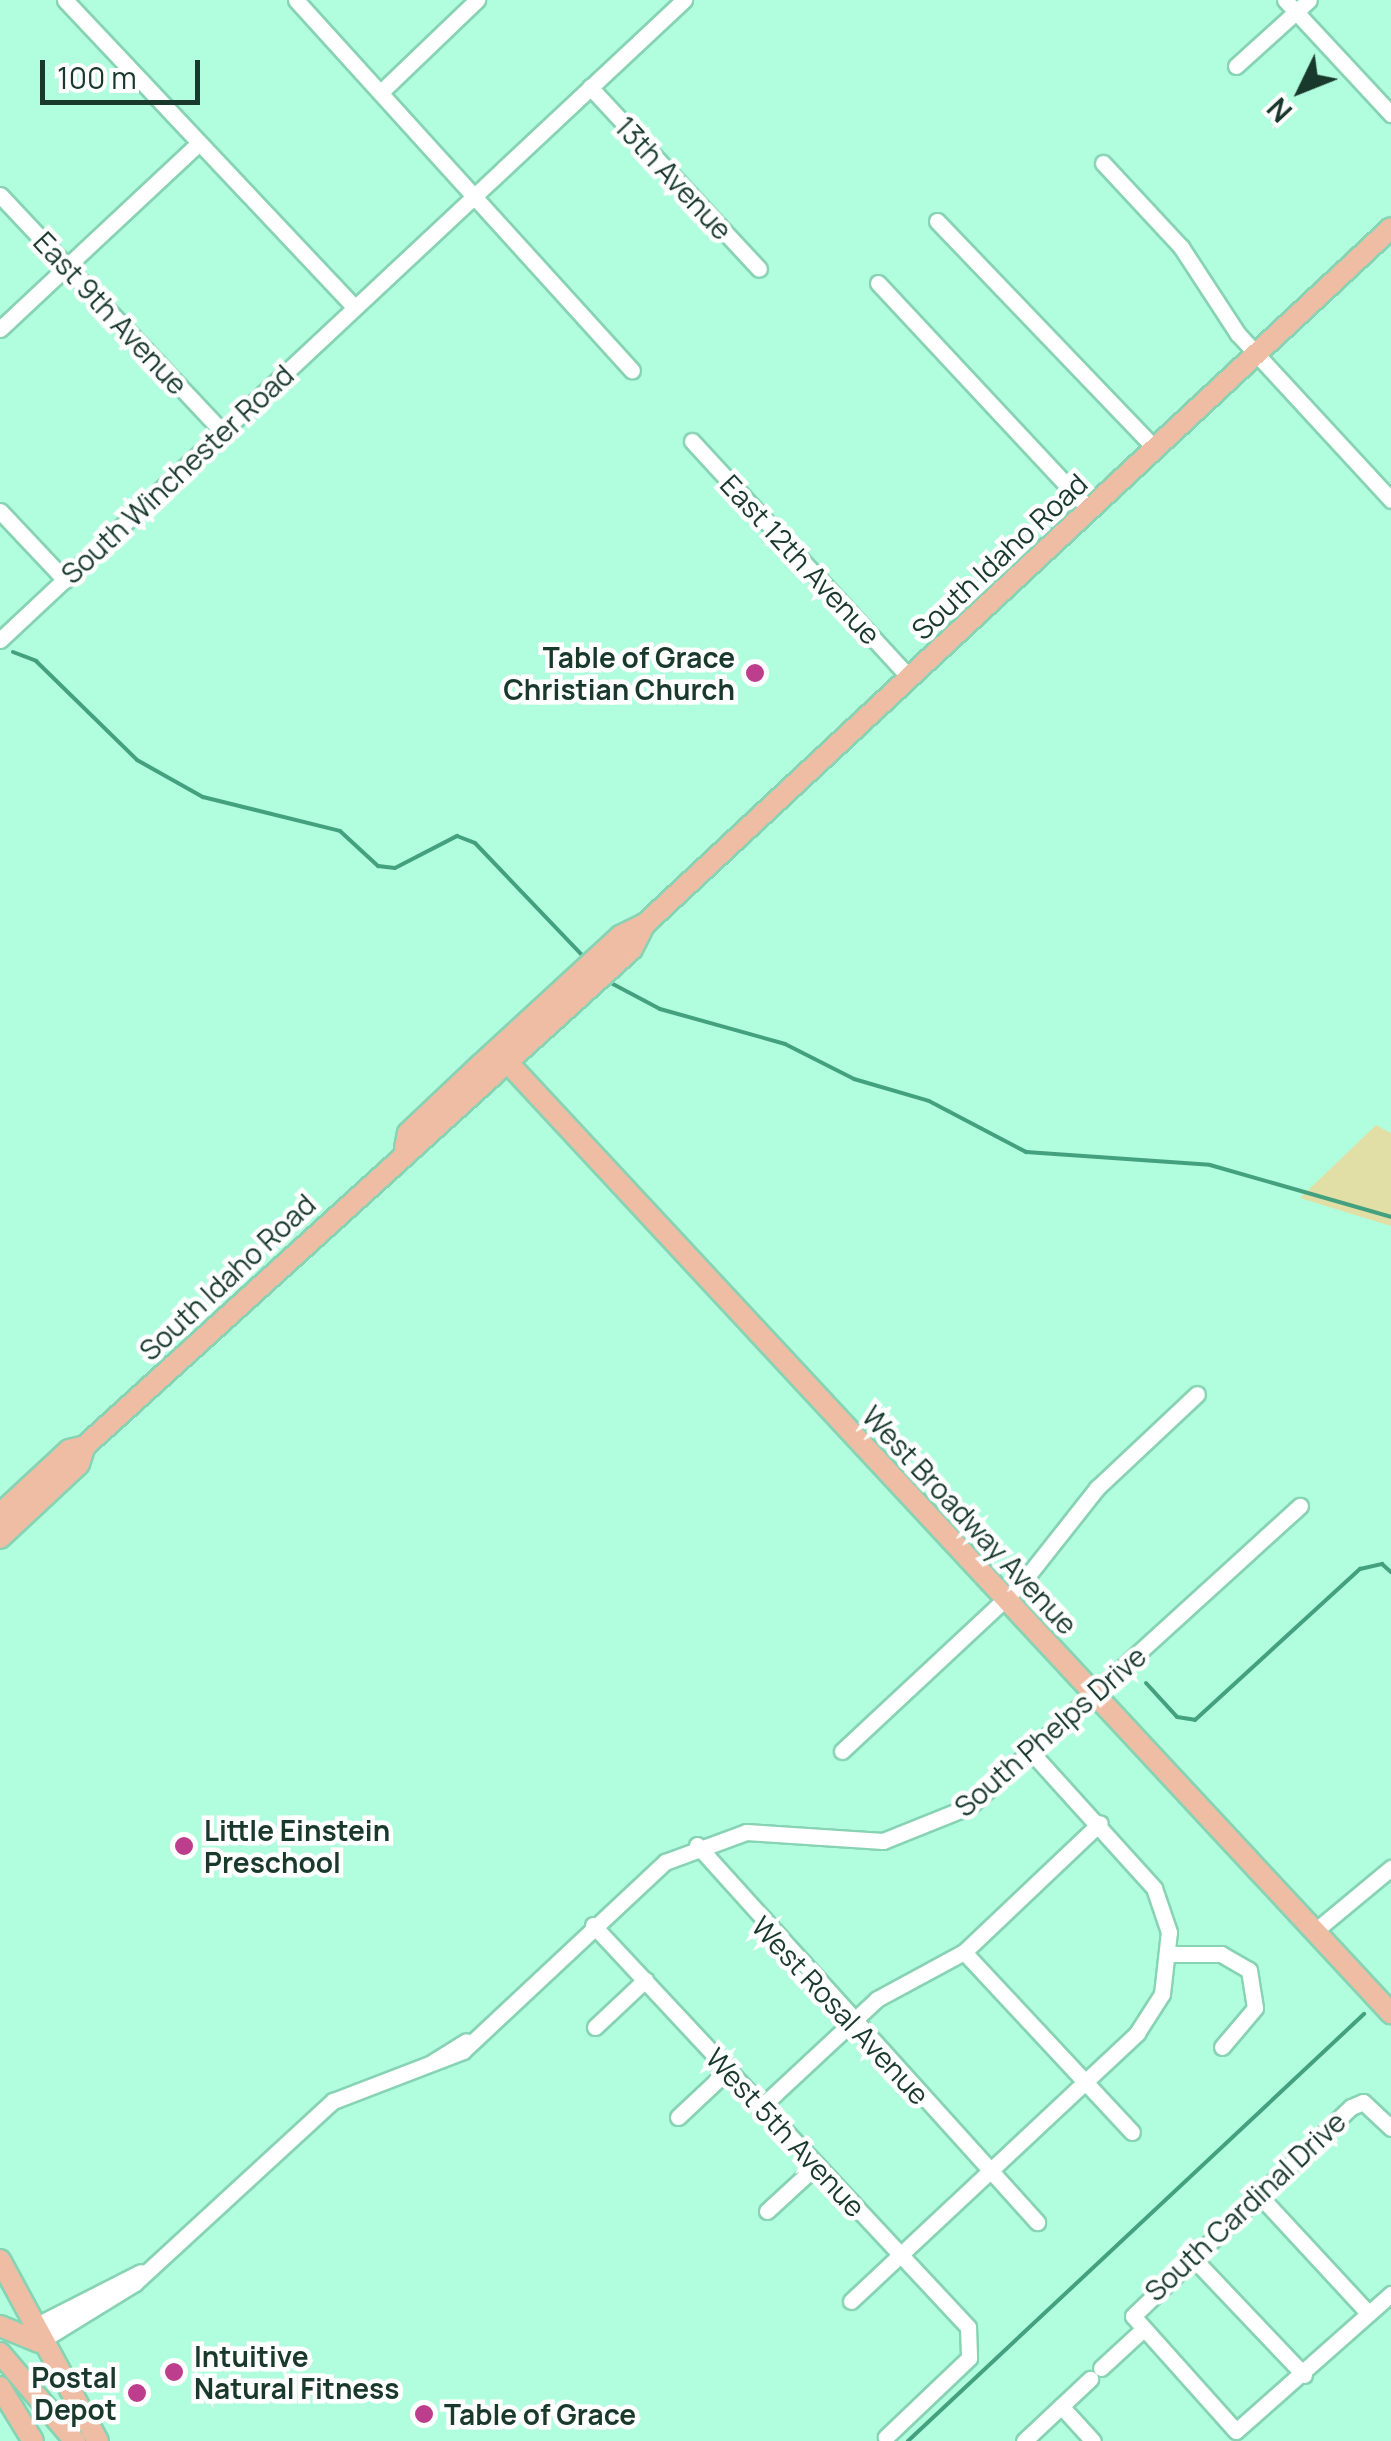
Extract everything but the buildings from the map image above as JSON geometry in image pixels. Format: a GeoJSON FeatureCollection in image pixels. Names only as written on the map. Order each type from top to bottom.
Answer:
{"type":"FeatureCollection","features":[{"type":"Feature","properties":{"kind":"main road","name":"South Idaho Road"},"geometry":{"type":"LineString","coordinates":[[405,1148],[408,1133],[595,971],[1391,228]]}},
{"type":"Feature","properties":{"kind":"main road","name":"South Idaho Road"},"geometry":{"type":"LineString","coordinates":[[0,1538],[80,1464],[86,1446],[405,1148],[420,1146],[509,1064],[595,971]]}},
{"type":"Feature","properties":{"kind":"main road","name":"West Broadway Avenue"},"geometry":{"type":"LineString","coordinates":[[509,1064],[1315,1931],[1389,2005]]}},
{"type":"Feature","properties":{"kind":"main road","name":"South Idaho Road"},"geometry":{"type":"LineString","coordinates":[[0,1514],[68,1450],[86,1446]]}},
{"type":"Feature","properties":{"kind":"main road"},"geometry":{"type":"LineString","coordinates":[[0,2260],[35,2335],[98,2441]]}},
{"type":"Feature","properties":{"kind":"main road"},"geometry":{"type":"LineString","coordinates":[[35,2335],[2,2344],[75,2441]]}},
{"type":"Feature","properties":{"kind":"main road"},"geometry":{"type":"LineString","coordinates":[[0,2386],[33,2441]]}},
{"type":"Feature","properties":{"kind":"street"},"geometry":{"type":"LineString","coordinates":[[65,0],[354,308]]}},
{"type":"Feature","properties":{"kind":"street"},"geometry":{"type":"LineString","coordinates":[[296,0],[632,370]]}},
{"type":"Feature","properties":{"kind":"street"},"geometry":{"type":"LineString","coordinates":[[382,91],[477,0]]}},
{"type":"Feature","properties":{"kind":"street","name":"South Winchester Road"},"geometry":{"type":"LineString","coordinates":[[0,640],[684,0]]}},
{"type":"Feature","properties":{"kind":"street"},"geometry":{"type":"LineString","coordinates":[[1236,66],[1290,6],[1308,0]]}},
{"type":"Feature","properties":{"kind":"street"},"geometry":{"type":"LineString","coordinates":[[1290,6],[1391,114]]}},
{"type":"Feature","properties":{"kind":"street","name":"13th Avenue"},"geometry":{"type":"LineString","coordinates":[[590,88],[758,269]]}},
{"type":"Feature","properties":{"kind":"street"},"geometry":{"type":"LineString","coordinates":[[0,330],[200,143]]}},
{"type":"Feature","properties":{"kind":"street"},"geometry":{"type":"LineString","coordinates":[[1104,163],[1181,247],[1255,354],[1391,500]]}},
{"type":"Feature","properties":{"kind":"street","name":"East 9th Avenue"},"geometry":{"type":"LineString","coordinates":[[0,196],[222,431]]}},
{"type":"Feature","properties":{"kind":"street"},"geometry":{"type":"LineString","coordinates":[[937,222],[1155,448]]}},
{"type":"Feature","properties":{"kind":"street"},"geometry":{"type":"LineString","coordinates":[[878,283],[1089,510]]}},
{"type":"Feature","properties":{"kind":"street","name":"East 12th Avenue"},"geometry":{"type":"LineString","coordinates":[[692,441],[909,677]]}},
{"type":"Feature","properties":{"kind":"street"},"geometry":{"type":"LineString","coordinates":[[0,511],[64,580]]}},
{"type":"Feature","properties":{"kind":"street"},"geometry":{"type":"LineString","coordinates":[[842,1750],[1006,1598],[1097,1488],[1197,1394]]}},
{"type":"Feature","properties":{"kind":"street","name":"South Phelps Drive"},"geometry":{"type":"LineString","coordinates":[[35,2335],[141,2272],[319,2111],[433,2062],[454,2057],[466,2041],[638,1881],[697,1845],[746,1832],[852,1843],[907,1837],[970,1806],[1300,1506]]}},
{"type":"Feature","properties":{"kind":"street"},"geometry":{"type":"LineString","coordinates":[[851,2301],[1152,2014],[1169,1954],[1154,1888],[1030,1751]]}},
{"type":"Feature","properties":{"kind":"street"},"geometry":{"type":"LineString","coordinates":[[762,2106],[892,1988],[964,1952],[1100,1824]]}},
{"type":"Feature","properties":{"kind":"street","name":"West Rosal Avenue"},"geometry":{"type":"LineString","coordinates":[[697,1845],[852,2022],[1037,2222]]}},
{"type":"Feature","properties":{"kind":"street"},"geometry":{"type":"LineString","coordinates":[[1315,1931],[1391,1868]]}},
{"type":"Feature","properties":{"kind":"street","name":"West 5th Avenue"},"geometry":{"type":"LineString","coordinates":[[593,1925],[900,2254],[976,2342],[886,2436]]}},
{"type":"Feature","properties":{"kind":"street"},"geometry":{"type":"LineString","coordinates":[[964,1952],[1132,2132]]}},
{"type":"Feature","properties":{"kind":"street"},"geometry":{"type":"LineString","coordinates":[[1169,1954],[1221,1954],[1249,1970],[1255,2008],[1222,2046]]}},
{"type":"Feature","properties":{"kind":"street"},"geometry":{"type":"LineString","coordinates":[[595,2027],[645,1980]]}},
{"type":"Feature","properties":{"kind":"street"},"geometry":{"type":"LineString","coordinates":[[678,2117],[728,2070]]}},
{"type":"Feature","properties":{"kind":"street","name":"South Cardinal Drive"},"geometry":{"type":"LineString","coordinates":[[1024,2441],[1139,2333],[1133,2316],[1192,2256],[1363,2102],[1391,2128]]}},
{"type":"Feature","properties":{"kind":"street"},"geometry":{"type":"LineString","coordinates":[[767,2211],[817,2165]]}},
{"type":"Feature","properties":{"kind":"street"},"geometry":{"type":"LineString","coordinates":[[1258,2194],[1369,2314]]}},
{"type":"Feature","properties":{"kind":"street"},"geometry":{"type":"LineString","coordinates":[[1192,2256],[1304,2375]]}},
{"type":"Feature","properties":{"kind":"street"},"geometry":{"type":"LineString","coordinates":[[1139,2333],[1236,2431],[1304,2375],[1391,2294]]}},
{"type":"Feature","properties":{"kind":"street"},"geometry":{"type":"LineString","coordinates":[[1061,2406],[1093,2441]]}},
{"type":"Feature","properties":{"kind":"shaded area"},"geometry":{"type":"Polygon","coordinates":[[[1376,1125],[1391,1133],[1391,1226],[1300,1198],[1376,1125]]]}},
{"type":"Feature","properties":{"kind":"waterway"},"geometry":{"type":"LineString","coordinates":[[13,652],[36,661],[137,760],[203,797],[340,831],[378,866],[395,868],[457,836],[475,843],[582,955]]}},
{"type":"Feature","properties":{"kind":"waterway"},"geometry":{"type":"LineString","coordinates":[[611,983],[660,1009],[785,1044],[854,1079],[929,1101],[1026,1152],[1210,1165],[1391,1217]]}},
{"type":"Feature","properties":{"kind":"waterway"},"geometry":{"type":"LineString","coordinates":[[1146,1683],[1177,1717],[1195,1720],[1360,1569],[1382,1564],[1391,1572]]}},
{"type":"Feature","properties":{"kind":"waterway"},"geometry":{"type":"LineString","coordinates":[[908,2441],[1364,2014]]}},
{"type":"Feature","properties":{"kind":"place","name":"Table of Grace Christian Church"},"geometry":{"type":"Point","coordinates":[755,673]}},
{"type":"Feature","properties":{"kind":"place","name":"Little Einstein Preschool"},"geometry":{"type":"Point","coordinates":[184,1846]}},
{"type":"Feature","properties":{"kind":"place","name":"Intuitive Natural Fitness"},"geometry":{"type":"Point","coordinates":[174,2372]}},
{"type":"Feature","properties":{"kind":"place","name":"Postal Depot"},"geometry":{"type":"Point","coordinates":[137,2393]}},
{"type":"Feature","properties":{"kind":"place","name":"Table of Grace"},"geometry":{"type":"Point","coordinates":[424,2414]}}]}
